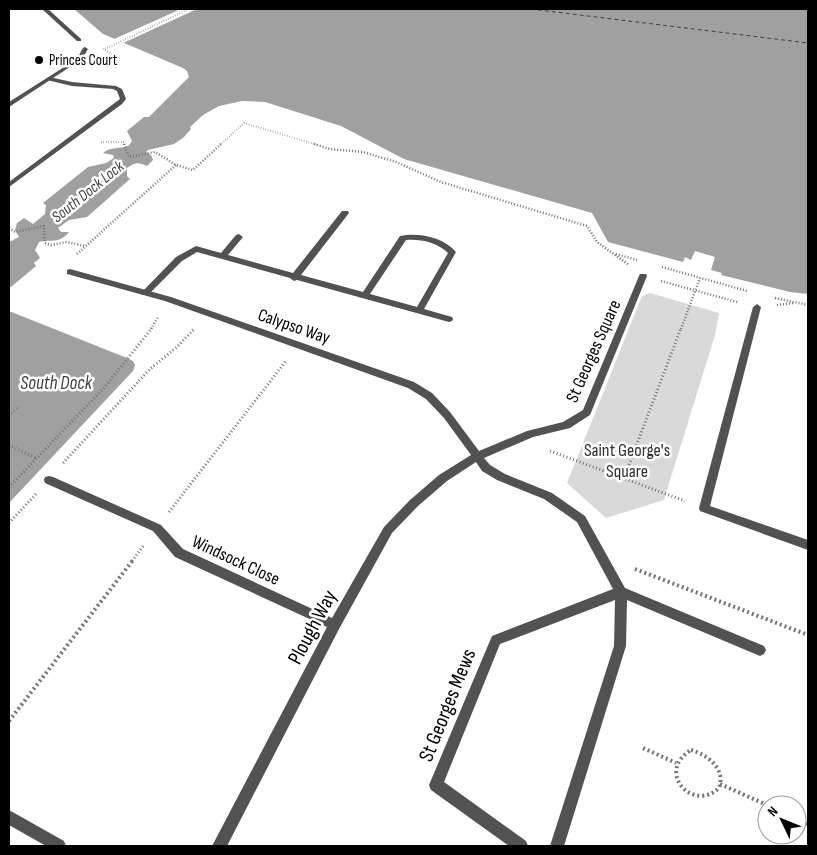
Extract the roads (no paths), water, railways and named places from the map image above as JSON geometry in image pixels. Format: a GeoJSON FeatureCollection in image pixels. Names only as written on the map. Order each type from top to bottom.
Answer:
{"type":"FeatureCollection","features":[{"type":"Feature","properties":{"kind":"street"},"geometry":{"type":"LineString","coordinates":[[44,9],[79,40]]}},
{"type":"Feature","properties":{"kind":"street"},"geometry":{"type":"LineString","coordinates":[[9,105],[80,58],[86,49]]}},
{"type":"Feature","properties":{"kind":"street"},"geometry":{"type":"LineString","coordinates":[[9,185],[123,99],[120,90],[114,87],[72,84],[49,79]]}},
{"type":"Feature","properties":{"kind":"street"},"geometry":{"type":"LineString","coordinates":[[294,278],[345,213]]}},
{"type":"Feature","properties":{"kind":"street"},"geometry":{"type":"LineString","coordinates":[[222,257],[239,237]]}},
{"type":"Feature","properties":{"kind":"street"},"geometry":{"type":"LineString","coordinates":[[365,296],[403,238],[412,237],[446,245],[452,252],[419,311]]}},
{"type":"Feature","properties":{"kind":"street"},"geometry":{"type":"LineString","coordinates":[[145,293],[179,259],[189,252],[196,250],[294,278],[449,318]]}},
{"type":"Feature","properties":{"kind":"street","name":"Calypso Way"},"geometry":{"type":"LineString","coordinates":[[70,272],[208,313],[411,385],[429,396],[447,415],[476,457]]}},
{"type":"Feature","properties":{"kind":"street","name":"St Georges Square"},"geometry":{"type":"LineString","coordinates":[[476,457],[519,439],[566,425],[587,412],[643,276]]}},
{"type":"Feature","properties":{"kind":"street"},"geometry":{"type":"LineString","coordinates":[[757,307],[704,508],[808,545]]}},
{"type":"Feature","properties":{"kind":"street"},"geometry":{"type":"LineString","coordinates":[[476,457],[486,468],[501,477],[548,496],[568,508],[581,519],[621,592],[620,646],[557,846]]}},
{"type":"Feature","properties":{"kind":"street","name":"Plough Way"},"geometry":{"type":"LineString","coordinates":[[219,846],[335,624],[388,530],[414,503],[443,478],[476,457]]}},
{"type":"Feature","properties":{"kind":"street","name":"Windsock Close"},"geometry":{"type":"LineString","coordinates":[[49,480],[157,528],[179,553],[335,624]]}},
{"type":"Feature","properties":{"kind":"street"},"geometry":{"type":"LineString","coordinates":[[621,592],[760,650]]}},
{"type":"Feature","properties":{"kind":"street","name":"St Georges Mews"},"geometry":{"type":"LineString","coordinates":[[521,846],[436,785],[496,640],[621,592]]}},
{"type":"Feature","properties":{"kind":"street"},"geometry":{"type":"LineString","coordinates":[[9,817],[59,846]]}},
{"type":"Feature","properties":{"kind":"water","name":"South Dock Lock"},"geometry":{"type":"Polygon","coordinates":[[[74,9],[808,9],[808,294],[790,292],[721,275],[722,273],[711,270],[715,257],[695,251],[691,260],[685,257],[683,262],[608,242],[592,213],[404,159],[341,126],[265,102],[242,101],[219,106],[203,115],[190,127],[191,129],[184,137],[174,144],[148,150],[146,152],[151,155],[153,160],[147,166],[137,163],[127,168],[127,176],[130,179],[87,217],[69,220],[58,228],[61,232],[69,232],[66,236],[59,240],[39,242],[35,250],[40,258],[34,263],[36,266],[11,287],[9,286],[9,242],[19,237],[15,230],[17,223],[24,218],[33,224],[45,214],[46,205],[43,203],[88,167],[106,163],[114,158],[113,155],[103,153],[107,150],[130,144],[132,141],[127,131],[144,117],[149,117],[189,77],[187,71],[183,68],[103,34],[74,9]]]}},
{"type":"Feature","properties":{"kind":"water","name":"South Dock"},"geometry":{"type":"Polygon","coordinates":[[[9,311],[127,358],[133,361],[135,365],[133,371],[9,503],[9,311]]]}},
{"type":"Feature","properties":{"kind":"place","name":"Princes Court"},"geometry":{"type":"Point","coordinates":[39,60]}},
{"type":"Feature","properties":{"kind":"park label","name":"Saint George's Square"},"geometry":{"type":"Point","coordinates":[627,460]}}]}
